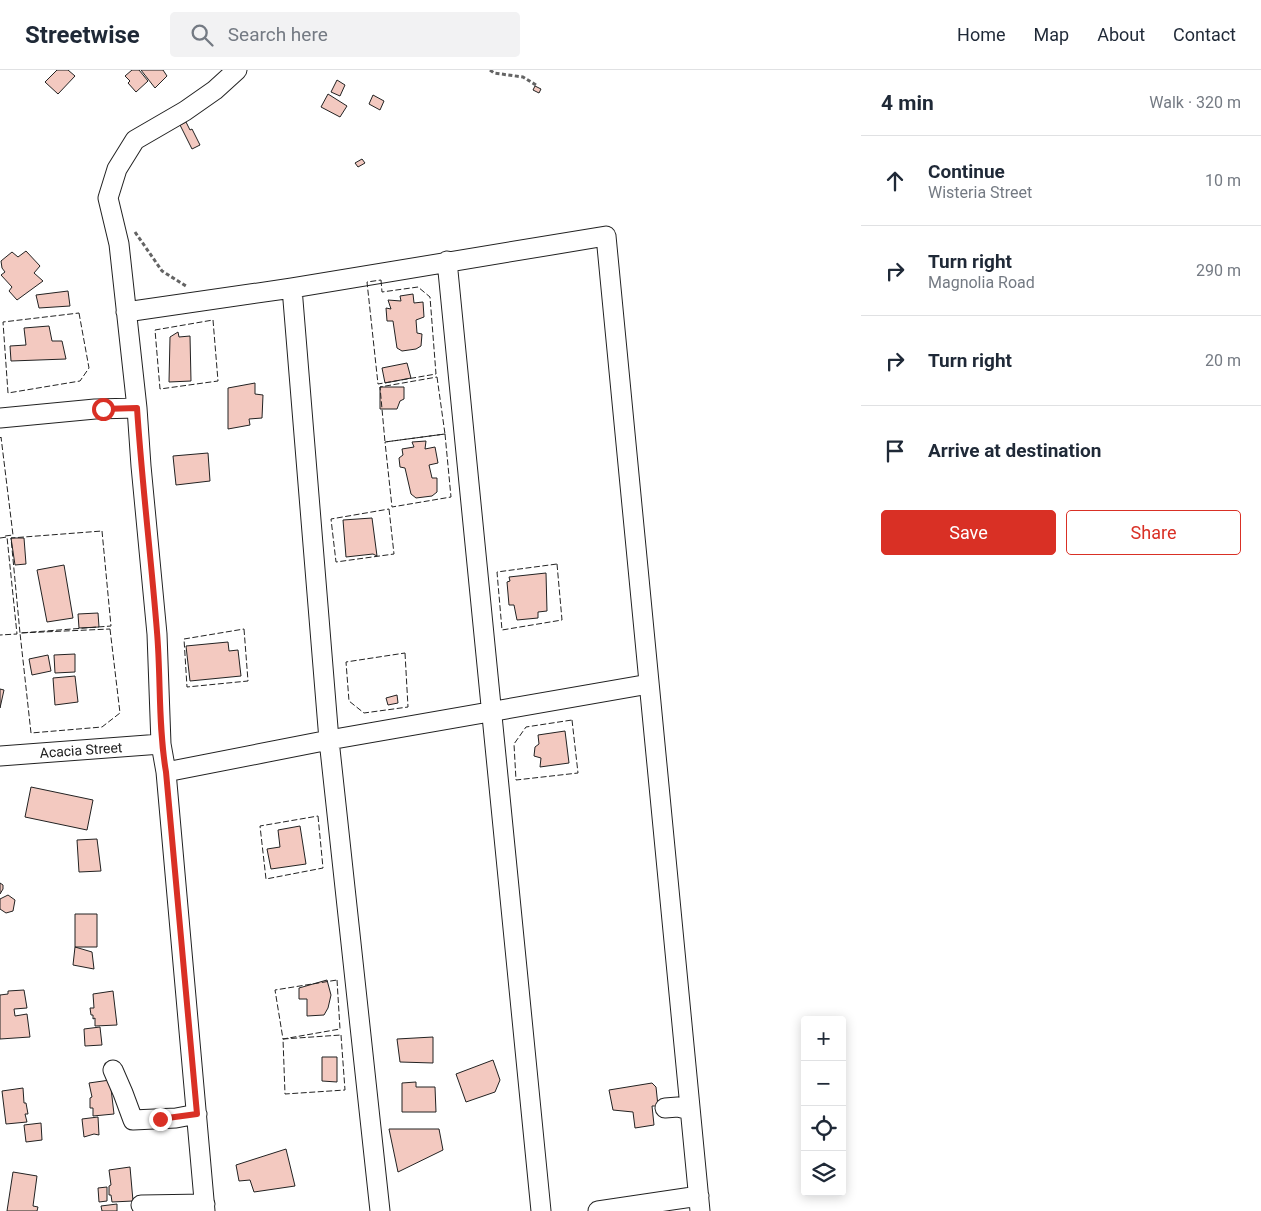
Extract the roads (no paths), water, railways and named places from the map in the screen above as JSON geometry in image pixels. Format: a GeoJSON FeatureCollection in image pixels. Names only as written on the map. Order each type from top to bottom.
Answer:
{"type":"FeatureCollection","features":[{"type":"Feature","properties":{"kind":"street"},"geometry":{"type":"LineString","coordinates":[[141,1205],[205,1208],[166,772],[161,744],[157,634],[137,408],[124,278],[119,244],[108,198],[117,169],[135,140],[185,111],[215,90],[237,70]]}},
{"type":"Feature","properties":{"kind":"street"},"geometry":{"type":"LineString","coordinates":[[126,312],[292,288],[606,236],[699,1204],[598,1211]]}},
{"type":"Feature","properties":{"kind":"street"},"geometry":{"type":"LineString","coordinates":[[447,261],[540,1211]]}},
{"type":"Feature","properties":{"kind":"street"},"geometry":{"type":"LineString","coordinates":[[292,288],[329,740],[380,1211]]}},
{"type":"Feature","properties":{"kind":"street"},"geometry":{"type":"LineString","coordinates":[[0,418],[95,409],[137,408]]}},
{"type":"Feature","properties":{"kind":"street"},"geometry":{"type":"LineString","coordinates":[[166,772],[329,740],[649,684]]}},
{"type":"Feature","properties":{"kind":"street","name":"Acacia Street"},"geometry":{"type":"LineString","coordinates":[[0,756],[161,744]]}},
{"type":"Feature","properties":{"kind":"street"},"geometry":{"type":"LineString","coordinates":[[113,1070],[132,1120],[176,1118],[197,1114]]}},
{"type":"Feature","properties":{"kind":"street"},"geometry":{"type":"LineString","coordinates":[[665,1108],[678,1107],[690,1110]]}}]}
